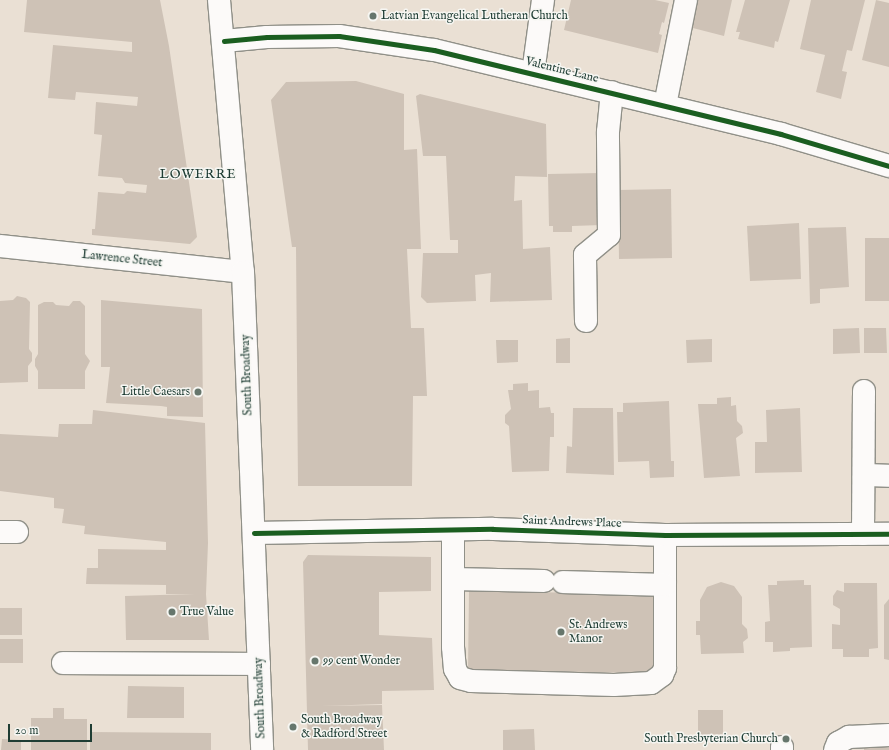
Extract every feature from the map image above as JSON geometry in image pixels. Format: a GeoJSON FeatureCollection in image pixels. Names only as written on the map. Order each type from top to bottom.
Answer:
{"type":"FeatureCollection","features":[{"type":"Feature","properties":{"kind":"street","name":"South Broadway"},"geometry":{"type":"LineString","coordinates":[[219,0],[224,41],[243,272],[262,750]]}},
{"type":"Feature","properties":{"kind":"street"},"geometry":{"type":"LineString","coordinates":[[533,73],[543,0]]}},
{"type":"Feature","properties":{"kind":"street"},"geometry":{"type":"LineString","coordinates":[[665,105],[686,0]]}},
{"type":"Feature","properties":{"kind":"street","name":"Valentine Lane"},"geometry":{"type":"LineString","coordinates":[[224,41],[267,37],[339,36],[434,50],[781,134],[889,166]]}},
{"type":"Feature","properties":{"kind":"street"},"geometry":{"type":"LineString","coordinates":[[586,321],[585,255],[609,235],[608,132],[612,92]]}},
{"type":"Feature","properties":{"kind":"street","name":"Lawrence Street"},"geometry":{"type":"LineString","coordinates":[[0,246],[243,272]]}},
{"type":"Feature","properties":{"kind":"street"},"geometry":{"type":"LineString","coordinates":[[863,534],[864,391]]}},
{"type":"Feature","properties":{"kind":"street"},"geometry":{"type":"LineString","coordinates":[[864,475],[889,476]]}},
{"type":"Feature","properties":{"kind":"street","name":"Saint Andrews Place"},"geometry":{"type":"LineString","coordinates":[[254,533],[493,528],[664,535],[889,534]]}},
{"type":"Feature","properties":{"kind":"street"},"geometry":{"type":"LineString","coordinates":[[453,530],[453,648],[455,669],[460,678],[471,681],[487,682],[614,685],[651,683],[662,676],[665,668],[664,535]]}},
{"type":"Feature","properties":{"kind":"street"},"geometry":{"type":"LineString","coordinates":[[453,579],[664,585]]}},
{"type":"Feature","properties":{"kind":"street"},"geometry":{"type":"LineString","coordinates":[[63,663],[259,664]]}},
{"type":"Feature","properties":{"kind":"street"},"geometry":{"type":"LineString","coordinates":[[835,750],[838,743],[849,737],[889,735]]}},
{"type":"Feature","properties":{"kind":"building"},"geometry":{"type":"Polygon","coordinates":[[[27,0],[160,0],[169,46],[197,237],[190,244],[92,235],[92,229],[95,229],[98,192],[124,194],[127,191],[146,193],[147,185],[125,183],[122,178],[98,176],[102,135],[94,134],[96,102],[137,106],[138,97],[76,92],[75,100],[48,98],[53,45],[132,52],[132,42],[24,32],[27,0]]]}},
{"type":"Feature","properties":{"kind":"building"},"geometry":{"type":"Polygon","coordinates":[[[571,0],[655,0],[669,3],[664,23],[662,22],[659,34],[662,35],[658,53],[564,30],[571,0]]]}},
{"type":"Feature","properties":{"kind":"building"},"geometry":{"type":"Polygon","coordinates":[[[691,0],[732,0],[724,36],[689,27],[691,0]]]}},
{"type":"Feature","properties":{"kind":"building"},"geometry":{"type":"Polygon","coordinates":[[[745,0],[790,0],[778,42],[775,41],[774,48],[738,39],[740,32],[736,32],[745,0]]]}},
{"type":"Feature","properties":{"kind":"building"},"geometry":{"type":"Polygon","coordinates":[[[811,0],[865,0],[852,51],[847,50],[842,71],[847,72],[841,99],[816,92],[825,55],[800,49],[811,0]]]}},
{"type":"Feature","properties":{"kind":"building"},"geometry":{"type":"Polygon","coordinates":[[[876,0],[889,3],[889,67],[862,60],[876,0]]]}},
{"type":"Feature","properties":{"kind":"building"},"geometry":{"type":"Polygon","coordinates":[[[356,81],[404,94],[404,150],[417,149],[421,249],[407,249],[411,328],[424,328],[427,396],[413,396],[412,486],[298,486],[296,247],[292,247],[271,100],[286,82],[356,81]]]}},
{"type":"Feature","properties":{"kind":"building"},"geometry":{"type":"Polygon","coordinates":[[[420,94],[546,124],[547,177],[515,176],[514,201],[522,200],[523,249],[550,247],[552,300],[490,302],[491,273],[475,275],[476,301],[427,303],[421,297],[423,253],[458,253],[458,240],[450,240],[446,156],[423,156],[416,96],[420,94]]]}},
{"type":"Feature","properties":{"kind":"building"},"geometry":{"type":"Polygon","coordinates":[[[600,173],[602,225],[572,226],[572,232],[553,232],[553,226],[549,226],[548,174],[600,173]]]}},
{"type":"Feature","properties":{"kind":"building"},"geometry":{"type":"Polygon","coordinates":[[[671,189],[672,258],[619,259],[618,190],[671,189]]]}},
{"type":"Feature","properties":{"kind":"building"},"geometry":{"type":"Polygon","coordinates":[[[799,223],[801,279],[750,281],[747,226],[799,223]]]}},
{"type":"Feature","properties":{"kind":"building"},"geometry":{"type":"Polygon","coordinates":[[[846,227],[849,287],[820,289],[820,303],[810,304],[808,228],[846,227]]]}},
{"type":"Feature","properties":{"kind":"building"},"geometry":{"type":"Polygon","coordinates":[[[865,238],[889,238],[889,301],[865,301],[865,238]]]}},
{"type":"Feature","properties":{"kind":"building"},"geometry":{"type":"Polygon","coordinates":[[[17,296],[26,298],[30,302],[29,349],[32,353],[32,361],[28,366],[28,382],[0,383],[0,301],[13,300],[17,296]]]}},
{"type":"Feature","properties":{"kind":"building"},"geometry":{"type":"Polygon","coordinates":[[[101,300],[202,309],[203,417],[167,416],[167,407],[161,406],[106,403],[110,367],[101,367],[101,300]]]}},
{"type":"Feature","properties":{"kind":"building"},"geometry":{"type":"Polygon","coordinates":[[[73,301],[80,301],[85,306],[85,354],[90,361],[85,371],[85,389],[38,389],[38,371],[35,366],[35,359],[38,354],[38,305],[44,302],[53,302],[56,305],[69,306],[73,301]]]}},
{"type":"Feature","properties":{"kind":"building"},"geometry":{"type":"Polygon","coordinates":[[[859,328],[860,353],[833,354],[833,329],[859,328]]]}},
{"type":"Feature","properties":{"kind":"building"},"geometry":{"type":"Polygon","coordinates":[[[864,328],[886,328],[887,353],[864,353],[864,328]]]}},
{"type":"Feature","properties":{"kind":"building"},"geometry":{"type":"Polygon","coordinates":[[[570,338],[570,363],[556,363],[556,339],[570,338]]]}},
{"type":"Feature","properties":{"kind":"building"},"geometry":{"type":"Polygon","coordinates":[[[712,339],[712,362],[687,363],[686,340],[712,339]]]}},
{"type":"Feature","properties":{"kind":"building"},"geometry":{"type":"Polygon","coordinates":[[[496,340],[518,340],[518,362],[497,363],[496,340]]]}},
{"type":"Feature","properties":{"kind":"building"},"geometry":{"type":"Polygon","coordinates":[[[528,383],[528,391],[539,390],[539,408],[550,407],[551,413],[554,413],[554,437],[550,437],[549,471],[512,472],[509,426],[505,423],[505,415],[511,409],[508,390],[513,390],[513,384],[528,383]]]}},
{"type":"Feature","properties":{"kind":"building"},"geometry":{"type":"Polygon","coordinates":[[[731,397],[731,406],[736,405],[737,421],[742,426],[743,433],[736,438],[740,476],[704,478],[698,404],[717,404],[717,398],[731,397]]]}},
{"type":"Feature","properties":{"kind":"building"},"geometry":{"type":"Polygon","coordinates":[[[669,401],[671,461],[674,461],[674,477],[650,478],[649,461],[618,462],[617,412],[623,412],[623,403],[669,401]]]}},
{"type":"Feature","properties":{"kind":"building"},"geometry":{"type":"Polygon","coordinates":[[[573,408],[613,408],[614,475],[566,473],[567,446],[572,447],[573,408]]]}},
{"type":"Feature","properties":{"kind":"building"},"geometry":{"type":"Polygon","coordinates":[[[800,408],[802,472],[755,473],[755,442],[767,442],[766,410],[800,408]]]}},
{"type":"Feature","properties":{"kind":"building"},"geometry":{"type":"Polygon","coordinates":[[[93,410],[205,423],[208,543],[206,594],[209,640],[126,640],[125,596],[195,594],[166,594],[166,585],[86,584],[87,568],[98,568],[98,549],[166,550],[166,542],[84,534],[85,526],[62,523],[64,509],[54,508],[54,498],[0,491],[0,434],[58,437],[59,424],[92,424],[93,410]]]}},
{"type":"Feature","properties":{"kind":"building"},"geometry":{"type":"Polygon","coordinates":[[[308,555],[431,557],[431,591],[379,592],[379,635],[432,638],[434,690],[382,691],[382,704],[321,706],[382,705],[384,750],[308,750],[303,562],[308,555]]]}},
{"type":"Feature","properties":{"kind":"building"},"geometry":{"type":"Polygon","coordinates":[[[804,580],[804,585],[811,585],[812,647],[790,648],[790,651],[773,652],[773,642],[765,642],[765,622],[770,621],[768,585],[777,585],[777,581],[804,580]]]}},
{"type":"Feature","properties":{"kind":"building"},"geometry":{"type":"Polygon","coordinates":[[[721,582],[734,586],[742,597],[742,624],[747,629],[748,638],[743,642],[744,653],[701,654],[700,635],[696,635],[696,621],[700,621],[700,600],[707,587],[721,582]]]}},
{"type":"Feature","properties":{"kind":"building"},"geometry":{"type":"Polygon","coordinates":[[[844,583],[877,583],[878,648],[869,649],[869,657],[843,657],[843,649],[832,649],[832,624],[840,625],[840,609],[833,605],[833,596],[837,590],[844,592],[844,583]]]}},
{"type":"Feature","properties":{"kind":"building","name":"St. Andrews Manor"},"geometry":{"type":"Polygon","coordinates":[[[469,591],[654,594],[653,673],[468,670],[469,591]]]}},
{"type":"Feature","properties":{"kind":"building"},"geometry":{"type":"Polygon","coordinates":[[[889,599],[889,660],[884,659],[884,605],[889,599]]]}},
{"type":"Feature","properties":{"kind":"building"},"geometry":{"type":"Polygon","coordinates":[[[0,608],[22,608],[22,635],[0,635],[0,608]]]}},
{"type":"Feature","properties":{"kind":"building"},"geometry":{"type":"Polygon","coordinates":[[[0,639],[23,639],[23,663],[0,663],[0,639]]]}},
{"type":"Feature","properties":{"kind":"building"},"geometry":{"type":"Polygon","coordinates":[[[128,686],[184,687],[184,718],[127,718],[128,686]]]}},
{"type":"Feature","properties":{"kind":"building"},"geometry":{"type":"Polygon","coordinates":[[[53,708],[64,708],[64,719],[87,719],[87,750],[31,750],[31,718],[53,718],[53,708]]]}},
{"type":"Feature","properties":{"kind":"building"},"geometry":{"type":"Polygon","coordinates":[[[698,710],[723,710],[723,734],[698,735],[698,710]]]}},
{"type":"Feature","properties":{"kind":"building"},"geometry":{"type":"Polygon","coordinates":[[[534,729],[535,750],[503,750],[503,730],[534,729]]]}},
{"type":"Feature","properties":{"kind":"building"},"geometry":{"type":"Polygon","coordinates":[[[90,732],[211,733],[211,750],[90,750],[90,732]]]}},
{"type":"Feature","properties":{"kind":"building"},"geometry":{"type":"Polygon","coordinates":[[[2,739],[21,740],[21,750],[1,750],[2,739]]]}},
{"type":"Feature","properties":{"kind":"building"},"geometry":{"type":"Polygon","coordinates":[[[864,745],[889,745],[889,750],[864,750],[864,745]]]}},
{"type":"Feature","properties":{"kind":"cycle path"},"geometry":{"type":"LineString","coordinates":[[224,41],[267,37],[339,36],[434,50],[781,134],[889,166]]}},
{"type":"Feature","properties":{"kind":"cycle path"},"geometry":{"type":"LineString","coordinates":[[254,533],[493,529],[665,535],[889,534]]}},
{"type":"Feature","properties":{"kind":"place","name":"Latvian Evangelical Lutheran Church"},"geometry":{"type":"Point","coordinates":[373,16]}},
{"type":"Feature","properties":{"kind":"place","name":"Little Caesars"},"geometry":{"type":"Point","coordinates":[198,392]}},
{"type":"Feature","properties":{"kind":"place","name":"True Value"},"geometry":{"type":"Point","coordinates":[172,612]}},
{"type":"Feature","properties":{"kind":"place","name":"St. Andrews Manor"},"geometry":{"type":"Point","coordinates":[561,632]}},
{"type":"Feature","properties":{"kind":"place","name":"99 cent Wonder"},"geometry":{"type":"Point","coordinates":[315,661]}},
{"type":"Feature","properties":{"kind":"place","name":"South Broadway & Radford Street"},"geometry":{"type":"Point","coordinates":[293,727]}},
{"type":"Feature","properties":{"kind":"place","name":"South Presbyterian Church"},"geometry":{"type":"Point","coordinates":[786,739]}},
{"type":"Feature","properties":{"kind":"district","name":"LOWERRE"},"geometry":{"type":"Point","coordinates":[198,175]}}]}
